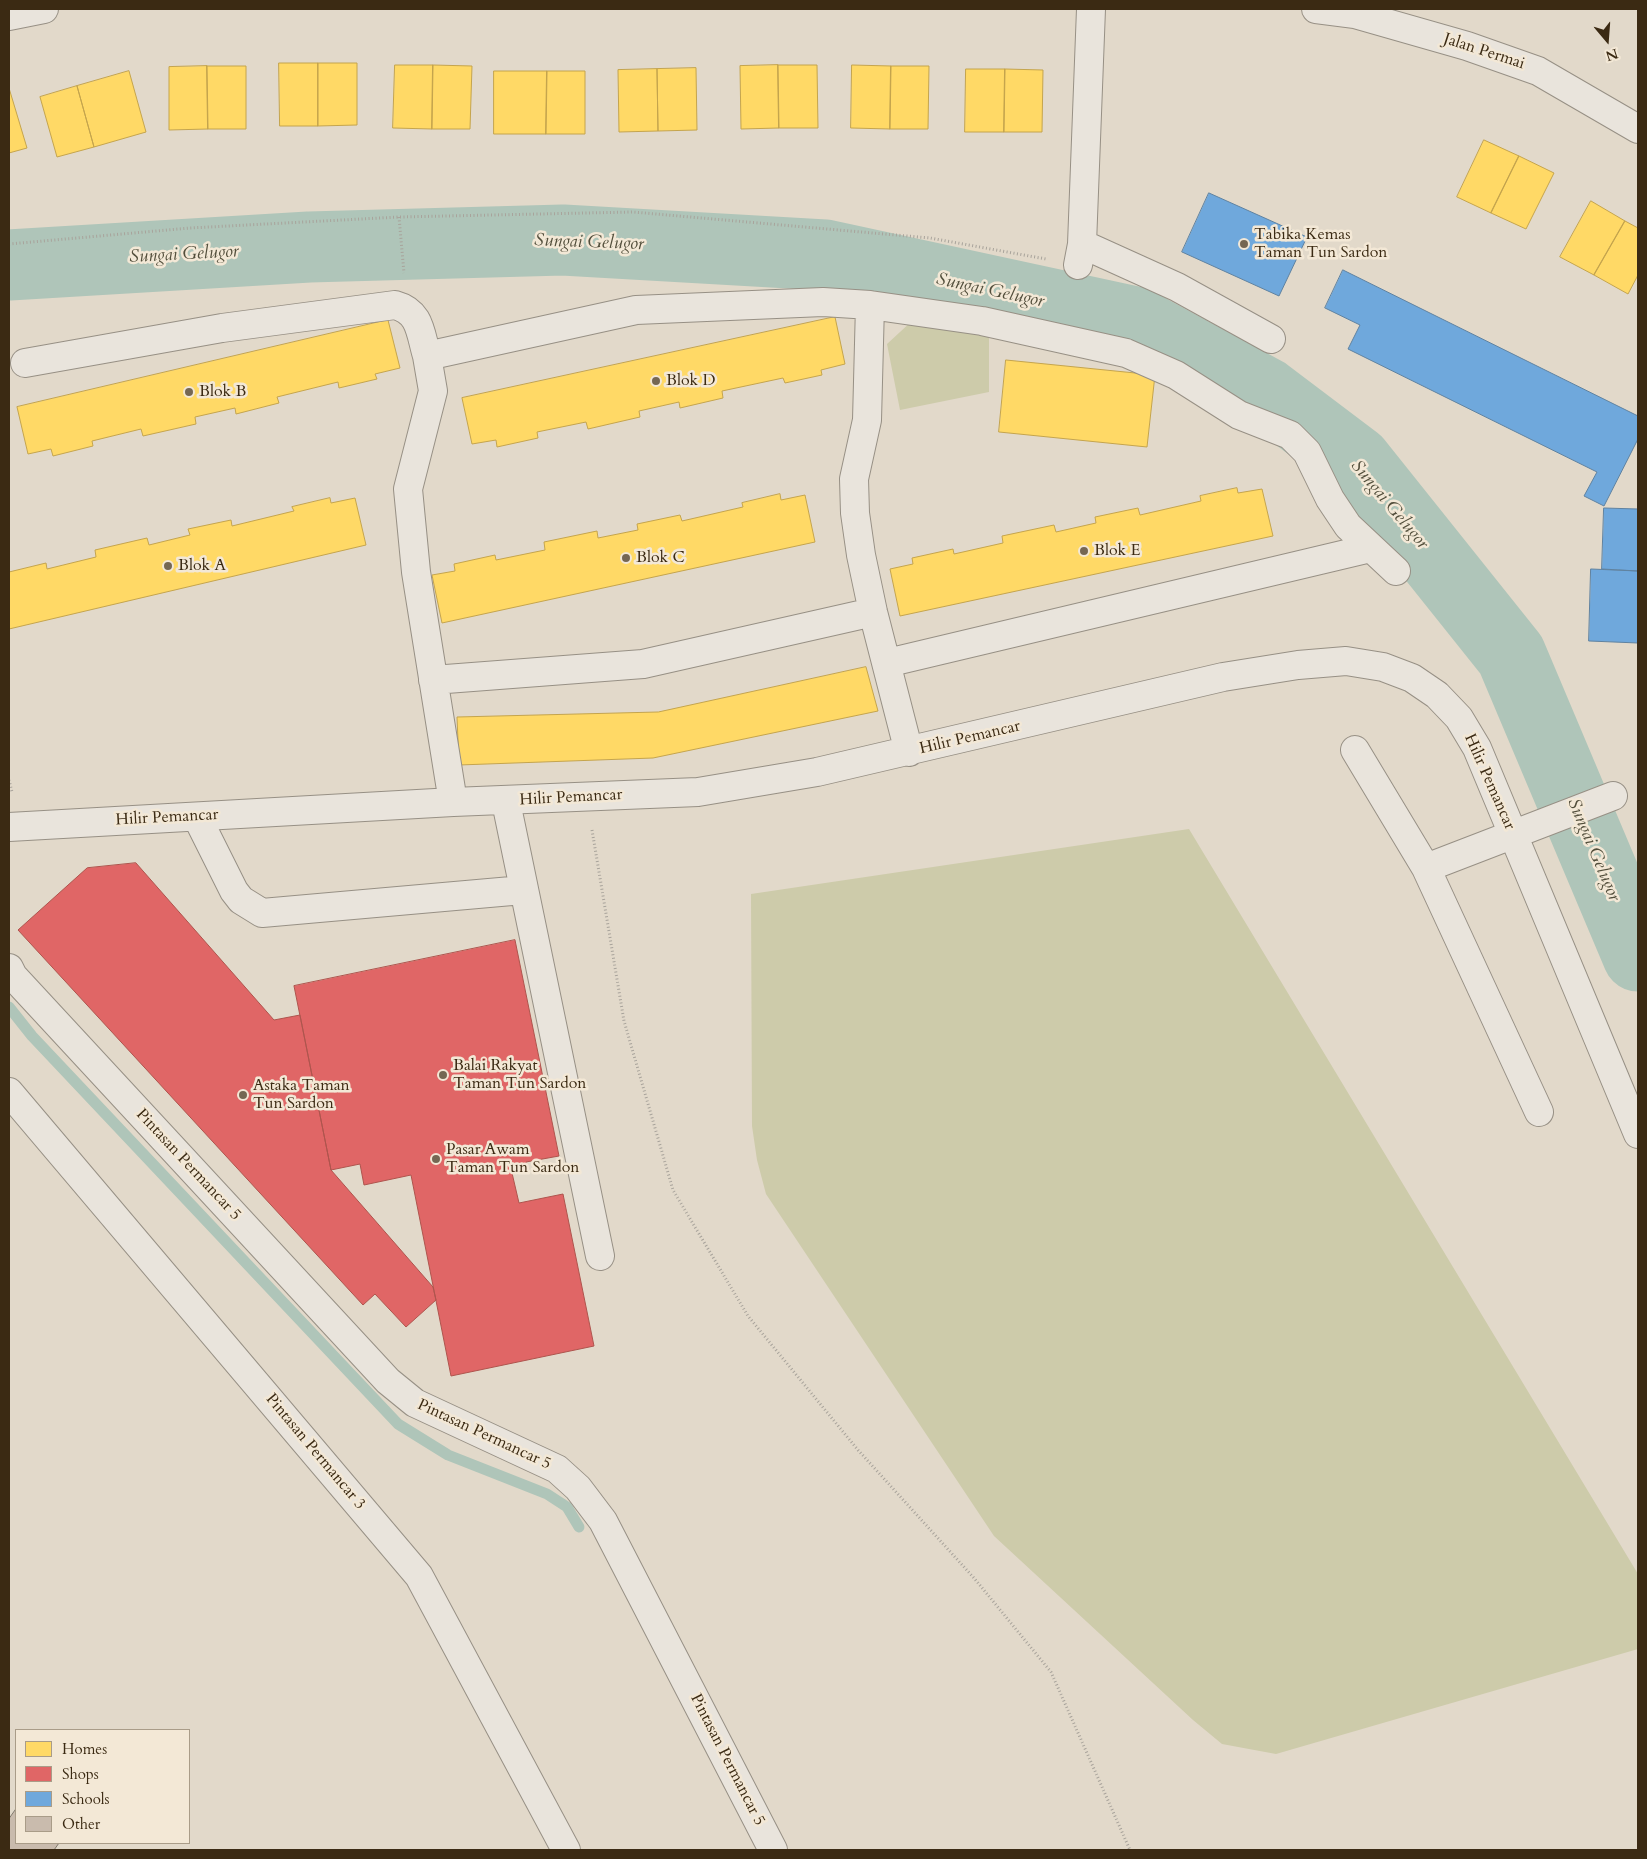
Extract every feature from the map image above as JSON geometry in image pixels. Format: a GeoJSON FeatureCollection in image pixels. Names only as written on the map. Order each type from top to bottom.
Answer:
{"type":"FeatureCollection","features":[{"type":"Feature","properties":{"kind":"street"},"geometry":{"type":"LineString","coordinates":[[9,16],[44,9]]}},
{"type":"Feature","properties":{"kind":"street"},"geometry":{"type":"LineString","coordinates":[[1091,9],[1080,255],[1177,286],[1271,339]]}},
{"type":"Feature","properties":{"kind":"street","name":"Jalan Permai"},"geometry":{"type":"LineString","coordinates":[[1316,9],[1354,11],[1538,70],[1638,130]]}},
{"type":"Feature","properties":{"kind":"street"},"geometry":{"type":"LineString","coordinates":[[427,356],[636,310],[822,302],[870,305],[982,321],[1117,351],[1176,375],[1239,415],[1290,435],[1307,452],[1330,500],[1348,526],[1396,571]]}},
{"type":"Feature","properties":{"kind":"street"},"geometry":{"type":"LineString","coordinates":[[25,363],[222,328],[386,305],[407,308],[415,316],[427,356],[433,392],[408,489],[416,572],[453,802]]}},
{"type":"Feature","properties":{"kind":"street"},"geometry":{"type":"LineString","coordinates":[[870,305],[867,420],[854,479],[857,530],[873,612],[909,752]]}},
{"type":"Feature","properties":{"kind":"street"},"geometry":{"type":"LineString","coordinates":[[887,663],[1371,548]]}},
{"type":"Feature","properties":{"kind":"street"},"geometry":{"type":"LineString","coordinates":[[433,680],[643,664],[873,612]]}},
{"type":"Feature","properties":{"kind":"street","name":"Hilir Pemancar"},"geometry":{"type":"LineString","coordinates":[[9,827],[453,802],[506,802],[698,792],[817,772],[909,752],[1223,677],[1298,665],[1346,661],[1383,667],[1412,678],[1437,695],[1459,718],[1476,748],[1638,1134]]}},
{"type":"Feature","properties":{"kind":"street"},"geometry":{"type":"LineString","coordinates":[[1356,750],[1426,868],[1539,1112]]}},
{"type":"Feature","properties":{"kind":"street"},"geometry":{"type":"LineString","coordinates":[[1426,868],[1614,796]]}},
{"type":"Feature","properties":{"kind":"street"},"geometry":{"type":"LineString","coordinates":[[506,802],[600,1256]]}},
{"type":"Feature","properties":{"kind":"street"},"geometry":{"type":"LineString","coordinates":[[197,817],[234,890],[241,900],[262,913],[523,890]]}},
{"type":"Feature","properties":{"kind":"street","name":"Pintasan Permancar 5"},"geometry":{"type":"LineString","coordinates":[[9,968],[388,1381],[415,1403],[557,1469],[578,1488],[603,1521],[774,1850]]}},
{"type":"Feature","properties":{"kind":"street","name":"Pintasan Permancar 3"},"geometry":{"type":"LineString","coordinates":[[9,1092],[419,1576],[566,1850]]}},
{"type":"Feature","properties":{"kind":"path"},"geometry":{"type":"LineString","coordinates":[[9,244],[190,228],[399,218],[633,212],[930,238],[1080,255]]}},
{"type":"Feature","properties":{"kind":"path"},"geometry":{"type":"LineString","coordinates":[[399,218],[403,266]]}},
{"type":"Feature","properties":{"kind":"path"},"geometry":{"type":"LineString","coordinates":[[586,797],[624,1022],[673,1190],[748,1316],[858,1450],[974,1578],[1051,1672],[1130,1850]]}},
{"type":"Feature","properties":{"kind":"shaded area"},"geometry":{"type":"Polygon","coordinates":[[[913,320],[989,328],[989,392],[900,410],[887,344],[913,320]]]}},
{"type":"Feature","properties":{"kind":"shaded area"},"geometry":{"type":"Polygon","coordinates":[[[1189,829],[1638,1574],[1638,1649],[1276,1754],[1222,1744],[1193,1720],[994,1536],[766,1194],[757,1160],[752,1126],[751,894],[1189,829]]]}},
{"type":"Feature","properties":{"kind":"building: Homes"},"geometry":{"type":"Polygon","coordinates":[[[279,63],[318,63],[318,126],[280,126],[279,63]]]}},
{"type":"Feature","properties":{"kind":"building: Homes"},"geometry":{"type":"Polygon","coordinates":[[[318,63],[357,63],[357,125],[318,126],[318,63]]]}},
{"type":"Feature","properties":{"kind":"building: Homes"},"geometry":{"type":"Polygon","coordinates":[[[395,65],[433,65],[432,129],[393,128],[395,65]]]}},
{"type":"Feature","properties":{"kind":"building: Homes"},"geometry":{"type":"Polygon","coordinates":[[[433,65],[472,66],[470,129],[432,129],[433,65]]]}},
{"type":"Feature","properties":{"kind":"building: Homes"},"geometry":{"type":"Polygon","coordinates":[[[778,65],[779,128],[741,129],[740,66],[778,65]]]}},
{"type":"Feature","properties":{"kind":"building: Homes"},"geometry":{"type":"Polygon","coordinates":[[[778,65],[817,65],[818,128],[779,128],[778,65]]]}},
{"type":"Feature","properties":{"kind":"building: Homes"},"geometry":{"type":"Polygon","coordinates":[[[852,65],[891,66],[890,129],[851,128],[852,65]]]}},
{"type":"Feature","properties":{"kind":"building: Homes"},"geometry":{"type":"Polygon","coordinates":[[[207,66],[246,66],[246,129],[208,129],[207,66]]]}},
{"type":"Feature","properties":{"kind":"building: Homes"},"geometry":{"type":"Polygon","coordinates":[[[207,66],[208,129],[169,130],[169,67],[207,66]]]}},
{"type":"Feature","properties":{"kind":"building: Homes"},"geometry":{"type":"Polygon","coordinates":[[[891,66],[929,66],[928,129],[890,129],[891,66]]]}},
{"type":"Feature","properties":{"kind":"building: Homes"},"geometry":{"type":"Polygon","coordinates":[[[696,68],[697,130],[658,131],[657,69],[696,68]]]}},
{"type":"Feature","properties":{"kind":"building: Homes"},"geometry":{"type":"Polygon","coordinates":[[[657,69],[658,131],[619,132],[618,70],[657,69]]]}},
{"type":"Feature","properties":{"kind":"building: Homes"},"geometry":{"type":"Polygon","coordinates":[[[966,69],[1005,69],[1004,132],[965,132],[966,69]]]}},
{"type":"Feature","properties":{"kind":"building: Homes"},"geometry":{"type":"Polygon","coordinates":[[[1005,69],[1043,70],[1042,132],[1004,132],[1005,69]]]}},
{"type":"Feature","properties":{"kind":"building: Homes"},"geometry":{"type":"Polygon","coordinates":[[[129,71],[146,132],[94,147],[77,86],[129,71]]]}},
{"type":"Feature","properties":{"kind":"building: Homes"},"geometry":{"type":"Polygon","coordinates":[[[494,71],[547,71],[546,134],[494,134],[494,71]]]}},
{"type":"Feature","properties":{"kind":"building: Homes"},"geometry":{"type":"Polygon","coordinates":[[[547,71],[585,71],[585,134],[546,134],[547,71]]]}},
{"type":"Feature","properties":{"kind":"building: Homes"},"geometry":{"type":"Polygon","coordinates":[[[77,86],[94,147],[57,157],[40,97],[77,86]]]}},
{"type":"Feature","properties":{"kind":"building: Homes"},"geometry":{"type":"Polygon","coordinates":[[[9,88],[27,148],[9,153],[9,88]]]}},
{"type":"Feature","properties":{"kind":"building: Homes"},"geometry":{"type":"Polygon","coordinates":[[[1484,140],[1519,156],[1491,213],[1457,197],[1484,140]]]}},
{"type":"Feature","properties":{"kind":"building: Homes"},"geometry":{"type":"Polygon","coordinates":[[[1519,156],[1554,173],[1526,229],[1491,213],[1519,156]]]}},
{"type":"Feature","properties":{"kind":"building: Homes"},"geometry":{"type":"Polygon","coordinates":[[[1591,201],[1625,221],[1594,275],[1560,257],[1591,201]]]}},
{"type":"Feature","properties":{"kind":"building: Homes"},"geometry":{"type":"Polygon","coordinates":[[[1625,221],[1638,228],[1638,275],[1628,294],[1594,275],[1625,221]]]}},
{"type":"Feature","properties":{"kind":"building: Homes","name":"Blok D"},"geometry":{"type":"Polygon","coordinates":[[[835,317],[845,364],[821,370],[822,375],[785,383],[783,378],[722,391],[723,398],[680,408],[679,402],[639,411],[640,417],[588,429],[586,422],[537,432],[538,438],[497,447],[496,440],[472,444],[462,398],[835,317]]]}},
{"type":"Feature","properties":{"kind":"building: Homes","name":"Blok B"},"geometry":{"type":"Polygon","coordinates":[[[388,320],[400,368],[375,374],[377,379],[339,388],[338,382],[277,397],[279,403],[236,414],[235,408],[195,417],[196,424],[143,436],[141,429],[92,441],[93,446],[53,456],[51,449],[28,454],[17,407],[388,320]]]}},
{"type":"Feature","properties":{"kind":"building: Homes"},"geometry":{"type":"Polygon","coordinates":[[[1006,360],[1155,375],[1147,447],[999,432],[1006,360]]]}},
{"type":"Feature","properties":{"kind":"building: Homes","name":"Blok E"},"geometry":{"type":"Polygon","coordinates":[[[1237,488],[1238,493],[1262,489],[1273,536],[900,616],[890,569],[913,564],[912,558],[953,549],[954,554],[1003,543],[1002,536],[1054,525],[1056,532],[1096,523],[1095,517],[1138,508],[1140,515],[1201,501],[1200,496],[1237,488]]]}},
{"type":"Feature","properties":{"kind":"building: Homes","name":"Blok C"},"geometry":{"type":"Polygon","coordinates":[[[780,494],[781,500],[805,495],[815,542],[442,623],[432,575],[455,571],[454,564],[495,555],[496,560],[545,550],[544,542],[597,531],[598,538],[638,530],[637,524],[680,515],[682,521],[743,507],[742,503],[780,494]]]}},
{"type":"Feature","properties":{"kind":"building: Homes","name":"Blok A"},"geometry":{"type":"Polygon","coordinates":[[[330,498],[331,503],[355,498],[366,545],[9,629],[9,572],[46,563],[47,569],[96,557],[95,550],[147,538],[149,545],[190,535],[188,529],[231,520],[232,526],[294,511],[292,507],[330,498]]]}},
{"type":"Feature","properties":{"kind":"building: Homes"},"geometry":{"type":"Polygon","coordinates":[[[866,667],[878,711],[653,758],[459,765],[457,717],[658,712],[866,667]]]}},
{"type":"Feature","properties":{"kind":"building: Shops","name":"Astaka Taman Tun Sardon"},"geometry":{"type":"Polygon","coordinates":[[[136,863],[274,1020],[300,1015],[331,1170],[433,1287],[436,1300],[406,1327],[375,1294],[363,1305],[18,930],[87,868],[136,863]]]}},
{"type":"Feature","properties":{"kind":"building: Shops","name":"Pasar Awam Taman Tun Sardon"},"geometry":{"type":"Polygon","coordinates":[[[515,940],[559,1156],[526,1162],[527,1170],[512,1173],[519,1203],[563,1194],[594,1346],[451,1376],[411,1175],[364,1185],[360,1164],[331,1170],[294,986],[515,940]]]}},
{"type":"Feature","properties":{"kind":"building: Schools","name":"Tabika Kemas Taman Tun Sardon"},"geometry":{"type":"Polygon","coordinates":[[[1209,193],[1307,237],[1279,296],[1182,252],[1209,193]]]}},
{"type":"Feature","properties":{"kind":"building: Schools"},"geometry":{"type":"Polygon","coordinates":[[[1343,270],[1638,416],[1638,439],[1604,506],[1584,496],[1597,472],[1348,349],[1360,325],[1325,308],[1343,270]]]}},
{"type":"Feature","properties":{"kind":"building: Schools"},"geometry":{"type":"Polygon","coordinates":[[[1604,508],[1638,509],[1638,571],[1602,569],[1604,508]]]}},
{"type":"Feature","properties":{"kind":"building: Schools"},"geometry":{"type":"Polygon","coordinates":[[[1591,569],[1638,571],[1638,643],[1589,641],[1591,569]]]}},
{"type":"Feature","properties":{"kind":"building: Other"},"geometry":{"type":"Polygon","coordinates":[[[15,1810],[15,1844],[58,1844],[54,1850],[9,1850],[9,1819],[15,1810]]]}},
{"type":"Feature","properties":{"kind":"waterway","name":"Sungai Gelugor"},"geometry":{"type":"LineString","coordinates":[[9,265],[309,247],[563,240],[825,255],[1135,322],[1266,393],[1356,461],[1511,655],[1638,956]]}},
{"type":"Feature","properties":{"kind":"waterway"},"geometry":{"type":"LineString","coordinates":[[9,1007],[32,1036],[398,1424],[448,1455],[547,1494],[567,1507],[579,1527]]}},
{"type":"Feature","properties":{"kind":"place","name":"Tabika Kemas Taman Tun Sardon"},"geometry":{"type":"Point","coordinates":[1244,244]}},
{"type":"Feature","properties":{"kind":"place","name":"Blok D"},"geometry":{"type":"Point","coordinates":[656,381]}},
{"type":"Feature","properties":{"kind":"place","name":"Blok B"},"geometry":{"type":"Point","coordinates":[189,392]}},
{"type":"Feature","properties":{"kind":"place","name":"Blok E"},"geometry":{"type":"Point","coordinates":[1084,551]}},
{"type":"Feature","properties":{"kind":"place","name":"Blok C"},"geometry":{"type":"Point","coordinates":[626,558]}},
{"type":"Feature","properties":{"kind":"place","name":"Blok A"},"geometry":{"type":"Point","coordinates":[168,566]}},
{"type":"Feature","properties":{"kind":"place","name":"Balai Rakyat Taman Tun Sardon"},"geometry":{"type":"Point","coordinates":[443,1075]}},
{"type":"Feature","properties":{"kind":"place","name":"Astaka Taman Tun Sardon"},"geometry":{"type":"Point","coordinates":[243,1095]}},
{"type":"Feature","properties":{"kind":"place","name":"Pasar Awam Taman Tun Sardon"},"geometry":{"type":"Point","coordinates":[436,1159]}}]}
